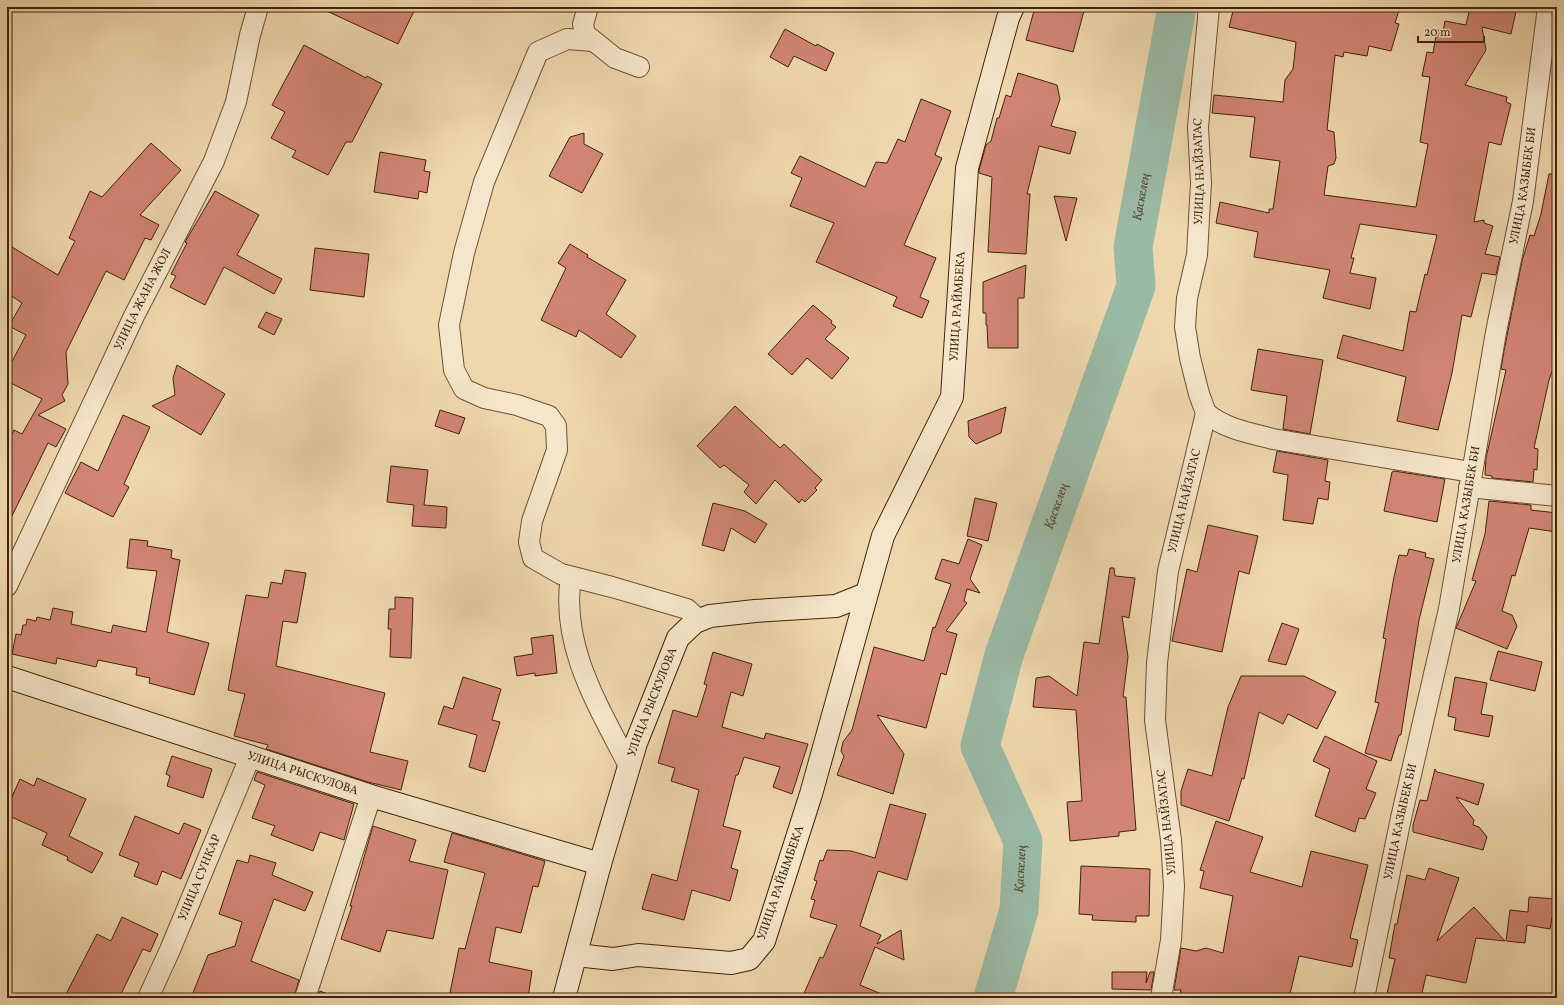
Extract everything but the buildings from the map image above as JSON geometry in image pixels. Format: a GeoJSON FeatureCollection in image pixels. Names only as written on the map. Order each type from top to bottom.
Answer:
{"type":"FeatureCollection","features":[{"type":"Feature","properties":{"kind":"street","name":"УЛИЦА ЖАНА ЖОЛ"},"geometry":{"type":"LineString","coordinates":[[7,586],[134,316],[214,161],[236,102],[250,35],[258,7]]}},
{"type":"Feature","properties":{"kind":"street"},"geometry":{"type":"LineString","coordinates":[[588,7],[583,24],[585,34],[615,58],[639,67]]}},
{"type":"Feature","properties":{"kind":"street","name":"УЛИЦА РАЙМБЕКА"},"geometry":{"type":"LineString","coordinates":[[866,594],[883,536],[952,397],[967,168],[1008,18],[1013,7]]}},
{"type":"Feature","properties":{"kind":"street","name":"УЛИЦА НАЙЗАТАС"},"geometry":{"type":"LineString","coordinates":[[1161,998],[1171,940],[1174,886],[1170,840],[1155,720],[1157,663],[1168,571],[1206,413],[1199,394],[1190,358],[1186,327],[1187,298],[1197,255],[1200,183],[1198,126],[1209,7]]}},
{"type":"Feature","properties":{"kind":"street","name":"УЛИЦА КАЗЫБЕК БИ"},"geometry":{"type":"LineString","coordinates":[[1364,998],[1401,818],[1449,609],[1496,332],[1523,201],[1548,7]]}},
{"type":"Feature","properties":{"kind":"street"},"geometry":{"type":"LineString","coordinates":[[593,41],[567,38],[538,52],[484,182],[464,253],[449,326],[454,370],[464,389],[484,398],[549,416],[556,426],[557,450],[532,522],[529,542],[533,558],[561,574],[687,609],[699,620]]}},
{"type":"Feature","properties":{"kind":"street"},"geometry":{"type":"LineString","coordinates":[[1206,413],[1216,421],[1273,439],[1557,496]]}},
{"type":"Feature","properties":{"kind":"street"},"geometry":{"type":"LineString","coordinates":[[571,577],[568,596],[572,631],[582,672],[629,766]]}},
{"type":"Feature","properties":{"kind":"street","name":"УЛИЦА РЫСКУЛОВА"},"geometry":{"type":"LineString","coordinates":[[576,955],[600,864],[636,743],[678,638],[699,620],[710,616],[755,611],[836,606],[866,594]]}},
{"type":"Feature","properties":{"kind":"street","name":"УЛИЦА РАЙЫМБЕКА"},"geometry":{"type":"LineString","coordinates":[[576,955],[613,959],[638,956],[731,962],[749,959],[764,941],[811,794],[866,594]]}},
{"type":"Feature","properties":{"kind":"street","name":"УЛИЦА РЫСКУЛОВА"},"geometry":{"type":"LineString","coordinates":[[7,677],[371,796],[600,864]]}},
{"type":"Feature","properties":{"kind":"street","name":"УЛИЦА СУНКАР"},"geometry":{"type":"LineString","coordinates":[[148,998],[170,950],[250,757]]}},
{"type":"Feature","properties":{"kind":"street"},"geometry":{"type":"LineString","coordinates":[[305,998],[371,796]]}},
{"type":"Feature","properties":{"kind":"street"},"geometry":{"type":"LineString","coordinates":[[564,998],[576,955]]}},
{"type":"Feature","properties":{"kind":"waterway","name":"Қаскелең"},"geometry":{"type":"LineString","coordinates":[[993,998],[1019,910],[1023,841],[980,746],[1004,655],[1136,286],[1133,247],[1177,7]]}}]}
